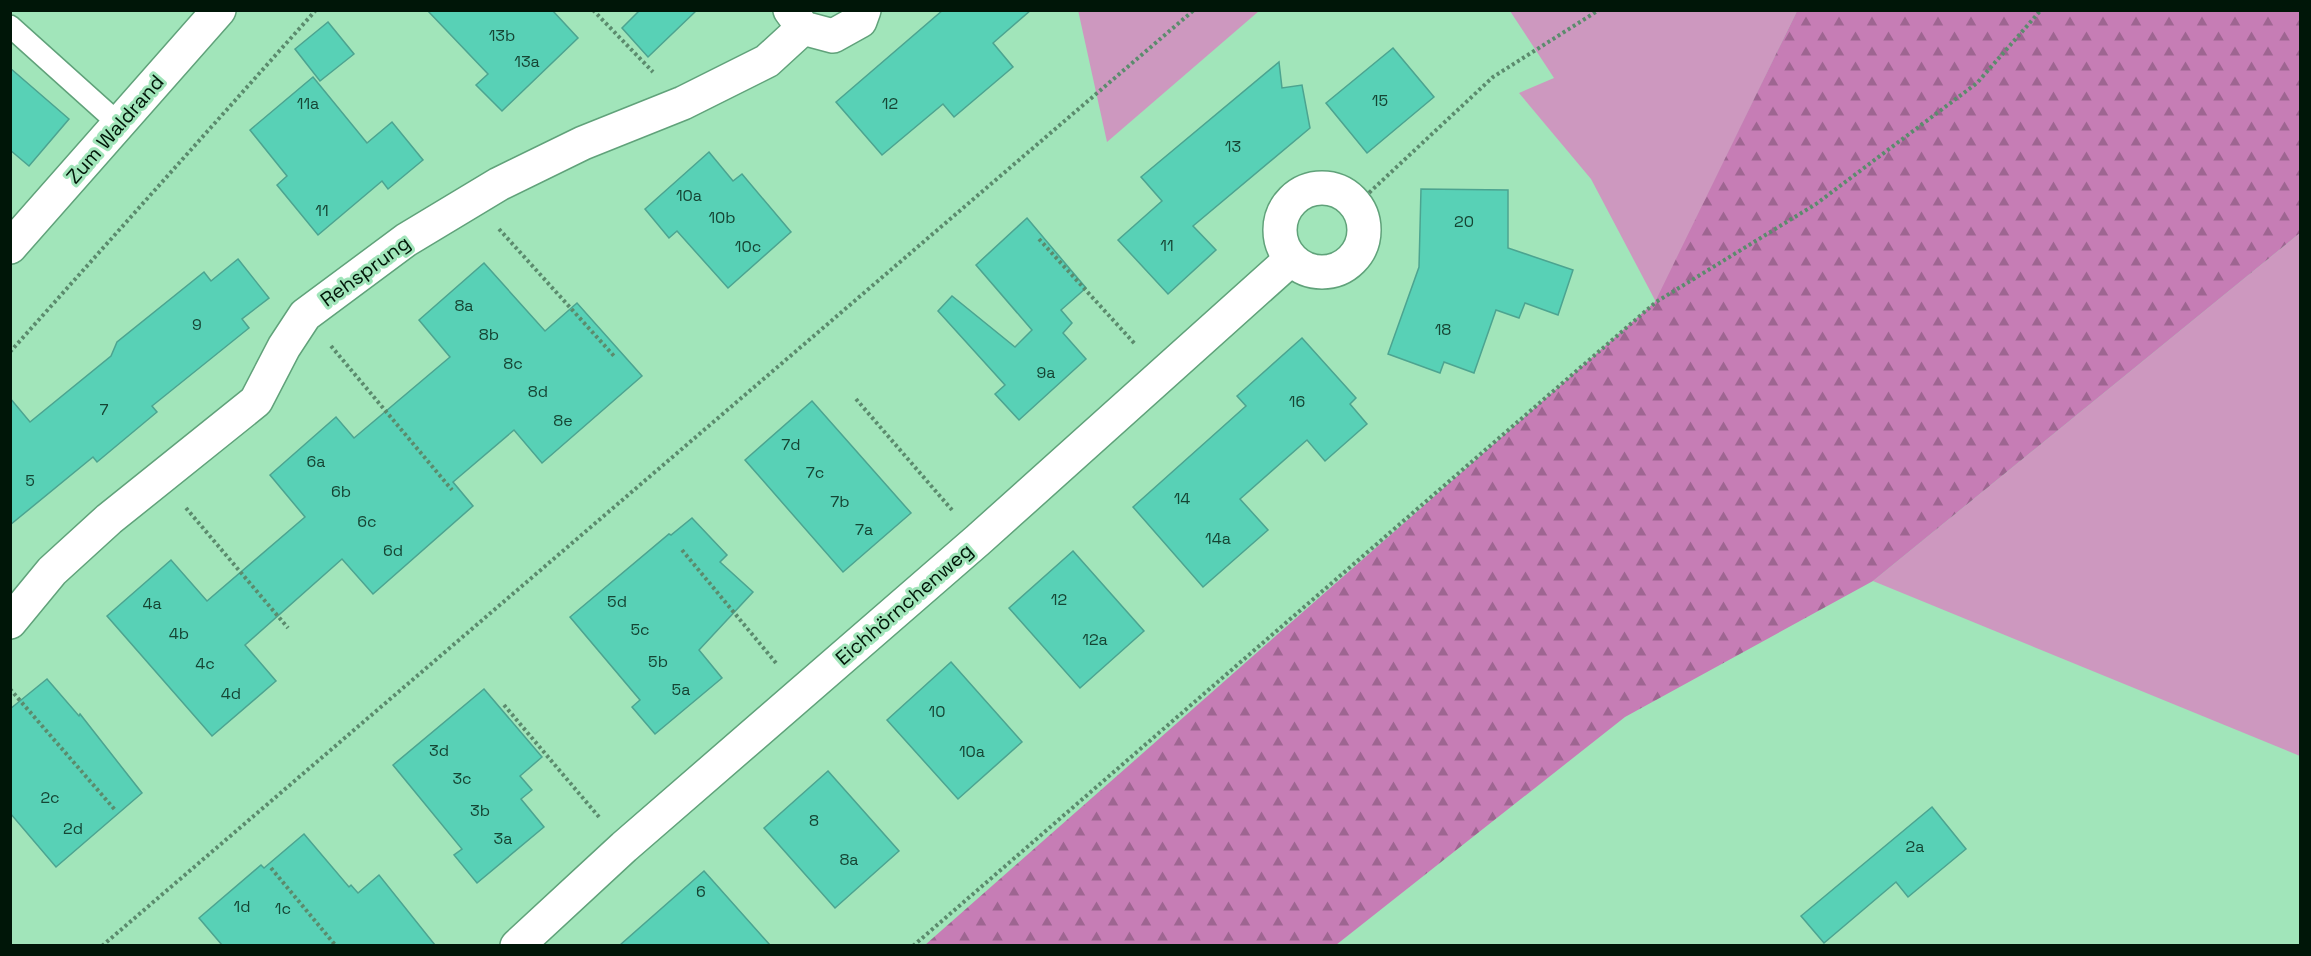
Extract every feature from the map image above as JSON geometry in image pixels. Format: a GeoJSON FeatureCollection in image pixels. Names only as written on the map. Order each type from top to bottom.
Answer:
{"type":"FeatureCollection","features":[{"type":"Feature","properties":{"kind":"street","name":"Zum Waldrand"},"geometry":{"type":"LineString","coordinates":[[10,247],[219,10]]}},
{"type":"Feature","properties":{"kind":"street","name":"Rehsprung"},"geometry":{"type":"LineString","coordinates":[[10,622],[52,571],[109,519],[256,401],[284,347],[305,315],[406,240],[499,184],[583,144],[683,103],[767,61],[796,19],[833,36],[860,21],[864,10]]}},
{"type":"Feature","properties":{"kind":"street"},"geometry":{"type":"LineString","coordinates":[[1315,188],[1326,189],[1338,191],[1356,205],[1364,229],[1358,254],[1338,270],[1313,273],[1290,260],[1280,240],[1281,217],[1294,198],[1315,188]]}},
{"type":"Feature","properties":{"kind":"street","name":"Eichhörnchenweg"},"geometry":{"type":"LineString","coordinates":[[517,945],[624,847],[978,540],[1290,260]]}},
{"type":"Feature","properties":{"kind":"lane"},"geometry":{"type":"LineString","coordinates":[[10,26],[119,124]]}},
{"type":"Feature","properties":{"kind":"path"},"geometry":{"type":"LineString","coordinates":[[10,352],[316,10]]}},
{"type":"Feature","properties":{"kind":"path"},"geometry":{"type":"LineString","coordinates":[[593,10],[683,103]]}},
{"type":"Feature","properties":{"kind":"path"},"geometry":{"type":"LineString","coordinates":[[102,945],[1194,10]]}},
{"type":"Feature","properties":{"kind":"path"},"geometry":{"type":"LineString","coordinates":[[1356,205],[1493,77],[1599,10]]}},
{"type":"Feature","properties":{"kind":"path"},"geometry":{"type":"LineString","coordinates":[[914,945],[1656,302],[1816,204],[1977,83],[2041,10]]}},
{"type":"Feature","properties":{"kind":"path"},"geometry":{"type":"LineString","coordinates":[[473,200],[614,356]]}},
{"type":"Feature","properties":{"kind":"path"},"geometry":{"type":"LineString","coordinates":[[1039,239],[1162,374]]}},
{"type":"Feature","properties":{"kind":"path"},"geometry":{"type":"LineString","coordinates":[[305,315],[452,490]]}},
{"type":"Feature","properties":{"kind":"path"},"geometry":{"type":"LineString","coordinates":[[856,399],[978,540]]}},
{"type":"Feature","properties":{"kind":"path"},"geometry":{"type":"LineString","coordinates":[[160,478],[288,628]]}},
{"type":"Feature","properties":{"kind":"path"},"geometry":{"type":"LineString","coordinates":[[682,550],[801,693]]}},
{"type":"Feature","properties":{"kind":"path"},"geometry":{"type":"LineString","coordinates":[[10,689],[116,811]]}},
{"type":"Feature","properties":{"kind":"path"},"geometry":{"type":"LineString","coordinates":[[504,705],[624,847]]}},
{"type":"Feature","properties":{"kind":"path"},"geometry":{"type":"LineString","coordinates":[[271,868],[336,945]]}},
{"type":"Feature","properties":{"kind":"shaded area"},"geometry":{"type":"Polygon","coordinates":[[[1078,10],[1259,10],[1259,11],[1107,142],[1078,10]]]}},
{"type":"Feature","properties":{"kind":"shaded area"},"geometry":{"type":"Polygon","coordinates":[[[1510,11],[1797,11],[1656,302],[1591,179],[1519,93],[1554,78],[1510,11]]]}},
{"type":"Feature","properties":{"kind":"shaded area"},"geometry":{"type":"Polygon","coordinates":[[[2300,233],[2300,756],[1873,581],[2300,233]]]}},
{"type":"Feature","properties":{"kind":"green space"},"geometry":{"type":"Polygon","coordinates":[[[1797,11],[2300,11],[2300,233],[1873,581],[1625,717],[1336,945],[925,945],[1655,302],[1797,11]]]}},
{"type":"Feature","properties":{"kind":"building"},"geometry":{"type":"Polygon","coordinates":[[[427,10],[552,10],[578,38],[502,111],[476,85],[488,74],[427,10]]]}},
{"type":"Feature","properties":{"kind":"building"},"geometry":{"type":"Polygon","coordinates":[[[640,10],[697,10],[648,57],[622,28],[640,10]]]}},
{"type":"Feature","properties":{"kind":"building"},"geometry":{"type":"Polygon","coordinates":[[[943,10],[1031,10],[993,43],[1013,67],[954,117],[943,104],[882,155],[836,102],[943,10]]]}},
{"type":"Feature","properties":{"kind":"building"},"geometry":{"type":"Polygon","coordinates":[[[328,22],[354,54],[320,81],[295,49],[328,22]]]}},
{"type":"Feature","properties":{"kind":"building"},"geometry":{"type":"Polygon","coordinates":[[[1393,48],[1434,97],[1367,153],[1326,103],[1393,48]]]}},
{"type":"Feature","properties":{"kind":"building"},"geometry":{"type":"Polygon","coordinates":[[[1279,62],[1282,88],[1302,85],[1310,128],[1193,226],[1216,250],[1168,294],[1118,240],[1162,201],[1141,177],[1279,62]]]}},
{"type":"Feature","properties":{"kind":"building"},"geometry":{"type":"Polygon","coordinates":[[[10,68],[69,119],[29,166],[10,150],[10,68]]]}},
{"type":"Feature","properties":{"kind":"building"},"geometry":{"type":"Polygon","coordinates":[[[313,77],[367,143],[392,122],[423,160],[388,189],[382,181],[318,235],[277,185],[287,176],[250,130],[313,77]]]}},
{"type":"Feature","properties":{"kind":"building"},"geometry":{"type":"Polygon","coordinates":[[[709,152],[733,181],[742,174],[791,232],[728,288],[677,231],[669,238],[645,209],[709,152]]]}},
{"type":"Feature","properties":{"kind":"building"},"geometry":{"type":"Polygon","coordinates":[[[1421,189],[1508,190],[1508,248],[1573,270],[1558,315],[1525,303],[1519,318],[1496,310],[1474,373],[1444,362],[1440,373],[1388,354],[1419,267],[1421,189]]]}},
{"type":"Feature","properties":{"kind":"building"},"geometry":{"type":"Polygon","coordinates":[[[1027,218],[1086,288],[1061,310],[1072,323],[1063,333],[1086,359],[1019,420],[995,394],[1005,385],[938,311],[952,296],[1015,347],[1032,330],[976,265],[1027,218]]]}},
{"type":"Feature","properties":{"kind":"building"},"geometry":{"type":"Polygon","coordinates":[[[238,259],[269,298],[242,319],[249,328],[152,406],[157,412],[97,462],[93,457],[10,525],[10,398],[30,422],[111,356],[117,342],[204,272],[211,281],[238,259]]]}},
{"type":"Feature","properties":{"kind":"building"},"geometry":{"type":"Polygon","coordinates":[[[484,263],[545,331],[577,303],[642,376],[542,463],[514,430],[453,482],[473,506],[373,594],[342,559],[245,645],[276,681],[212,736],[107,616],[171,560],[207,601],[305,517],[270,475],[336,417],[354,438],[450,357],[419,320],[484,263]]]}},
{"type":"Feature","properties":{"kind":"building"},"geometry":{"type":"Polygon","coordinates":[[[1302,338],[1356,398],[1350,404],[1367,424],[1325,461],[1307,440],[1240,499],[1268,530],[1203,587],[1133,507],[1246,406],[1237,396],[1302,338]]]}},
{"type":"Feature","properties":{"kind":"building"},"geometry":{"type":"Polygon","coordinates":[[[812,401],[911,513],[843,572],[745,460],[812,401]]]}},
{"type":"Feature","properties":{"kind":"building"},"geometry":{"type":"Polygon","coordinates":[[[692,518],[727,555],[720,562],[753,592],[699,650],[722,678],[655,734],[632,707],[640,700],[570,617],[669,534],[671,535],[692,518]]]}},
{"type":"Feature","properties":{"kind":"building"},"geometry":{"type":"Polygon","coordinates":[[[1073,551],[1144,631],[1080,688],[1009,608],[1073,551]]]}},
{"type":"Feature","properties":{"kind":"building"},"geometry":{"type":"Polygon","coordinates":[[[951,662],[1022,742],[958,799],[887,720],[951,662]]]}},
{"type":"Feature","properties":{"kind":"building"},"geometry":{"type":"Polygon","coordinates":[[[47,679],[79,716],[80,714],[142,793],[56,867],[10,813],[10,709],[47,679]]]}},
{"type":"Feature","properties":{"kind":"building"},"geometry":{"type":"Polygon","coordinates":[[[484,689],[542,757],[520,776],[532,790],[521,799],[544,827],[477,883],[454,855],[462,849],[393,765],[484,689]]]}},
{"type":"Feature","properties":{"kind":"building"},"geometry":{"type":"Polygon","coordinates":[[[828,771],[899,851],[835,908],[764,828],[828,771]]]}},
{"type":"Feature","properties":{"kind":"building"},"geometry":{"type":"Polygon","coordinates":[[[1932,807],[1966,849],[1908,897],[1896,882],[1824,943],[1801,916],[1932,807]]]}},
{"type":"Feature","properties":{"kind":"building"},"geometry":{"type":"Polygon","coordinates":[[[304,834],[349,887],[351,885],[358,893],[379,875],[435,945],[222,945],[199,918],[261,865],[264,868],[304,834]]]}},
{"type":"Feature","properties":{"kind":"building"},"geometry":{"type":"Polygon","coordinates":[[[704,871],[770,945],[620,945],[704,871]]]}}]}
